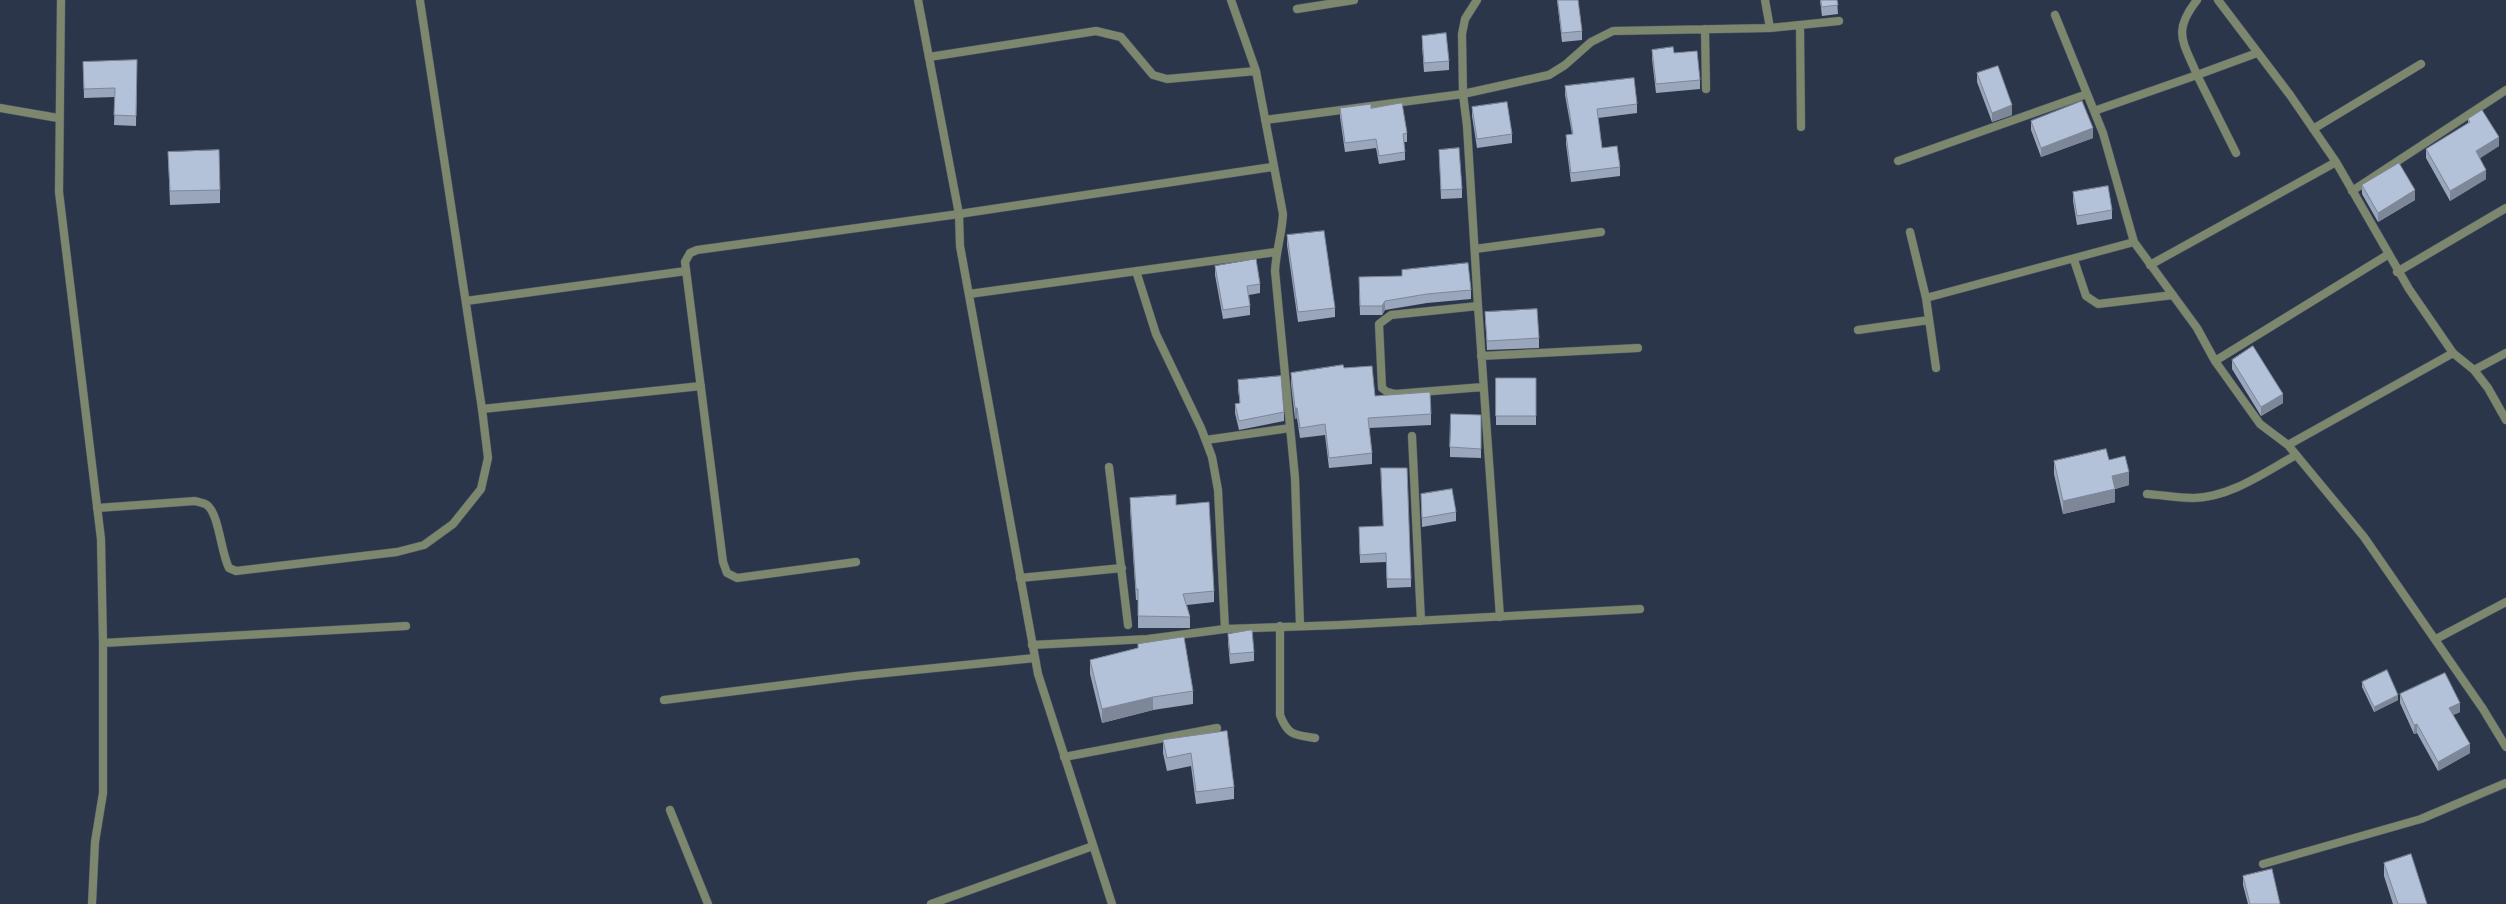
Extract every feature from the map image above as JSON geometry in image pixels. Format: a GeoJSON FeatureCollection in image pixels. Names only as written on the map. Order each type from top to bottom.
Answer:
{"type":"FeatureCollection","features":[{"type":"Feature","properties":{"kind":"street"},"geometry":{"type":"LineString","coordinates":[[61,0],[58,118],[59,192],[101,539],[103,793],[95,842],[92,904]]}},
{"type":"Feature","properties":{"kind":"street"},"geometry":{"type":"LineString","coordinates":[[918,0],[959,214],[960,246],[1038,674],[1112,904]]}},
{"type":"Feature","properties":{"kind":"street"},"geometry":{"type":"LineString","coordinates":[[1230,0],[1256,71],[1272,166],[1283,214],[1282,233],[1276,252],[1275,271],[1295,478],[1300,626]]}},
{"type":"Feature","properties":{"kind":"street"},"geometry":{"type":"LineString","coordinates":[[1297,9],[1354,0]]}},
{"type":"Feature","properties":{"kind":"street"},"geometry":{"type":"LineString","coordinates":[[1477,0],[1465,19],[1462,34],[1463,94],[1467,126],[1483,387],[1500,617]]}},
{"type":"Feature","properties":{"kind":"street"},"geometry":{"type":"LineString","coordinates":[[1765,0],[1770,28]]}},
{"type":"Feature","properties":{"kind":"street"},"geometry":{"type":"LineString","coordinates":[[2197,0],[2184,18],[2181,37],[2197,75],[2236,153]]}},
{"type":"Feature","properties":{"kind":"street"},"geometry":{"type":"LineString","coordinates":[[2218,0],[2314,129],[2336,162],[2398,272],[2453,353],[2474,370],[2488,388],[2506,420]]}},
{"type":"Feature","properties":{"kind":"street"},"geometry":{"type":"LineString","coordinates":[[97,508],[195,501],[207,505],[213,514],[225,560],[229,568],[236,571],[397,552],[424,545],[453,524],[481,489],[488,458],[482,409],[420,1]]}},
{"type":"Feature","properties":{"kind":"street"},"geometry":{"type":"LineString","coordinates":[[2055,15],[2103,133],[2134,242],[2197,328],[2215,361],[2260,424],[2288,445],[2364,537],[2436,639],[2483,709],[2506,747]]}},
{"type":"Feature","properties":{"kind":"street"},"geometry":{"type":"LineString","coordinates":[[1265,120],[1463,94],[1549,75],[1565,65],[1590,42],[1613,31],[1770,28],[1839,21]]}},
{"type":"Feature","properties":{"kind":"street"},"geometry":{"type":"LineString","coordinates":[[1800,25],[1801,127]]}},
{"type":"Feature","properties":{"kind":"street"},"geometry":{"type":"LineString","coordinates":[[1705,29],[1706,88]]}},
{"type":"Feature","properties":{"kind":"street"},"geometry":{"type":"LineString","coordinates":[[929,57],[1096,31],[1122,37],[1153,76],[1167,79],[1256,71]]}},
{"type":"Feature","properties":{"kind":"street"},"geometry":{"type":"LineString","coordinates":[[2094,111],[2257,53]]}},
{"type":"Feature","properties":{"kind":"street"},"geometry":{"type":"LineString","coordinates":[[2314,129],[2421,64]]}},
{"type":"Feature","properties":{"kind":"street"},"geometry":{"type":"LineString","coordinates":[[2352,191],[2506,90]]}},
{"type":"Feature","properties":{"kind":"street"},"geometry":{"type":"LineString","coordinates":[[1898,161],[2087,94]]}},
{"type":"Feature","properties":{"kind":"street"},"geometry":{"type":"LineString","coordinates":[[0,108],[58,118]]}},
{"type":"Feature","properties":{"kind":"street"},"geometry":{"type":"LineString","coordinates":[[2150,265],[2336,162]]}},
{"type":"Feature","properties":{"kind":"street"},"geometry":{"type":"LineString","coordinates":[[856,562],[737,578],[727,573],[723,562],[686,271],[685,262],[690,253],[697,250],[959,214],[1272,166]]}},
{"type":"Feature","properties":{"kind":"street"},"geometry":{"type":"LineString","coordinates":[[2398,272],[2506,208]]}},
{"type":"Feature","properties":{"kind":"street"},"geometry":{"type":"LineString","coordinates":[[1475,249],[1601,232]]}},
{"type":"Feature","properties":{"kind":"street"},"geometry":{"type":"LineString","coordinates":[[1910,232],[1926,298],[1936,368]]}},
{"type":"Feature","properties":{"kind":"street"},"geometry":{"type":"LineString","coordinates":[[1926,298],[2074,260],[2134,242]]}},
{"type":"Feature","properties":{"kind":"street"},"geometry":{"type":"LineString","coordinates":[[969,294],[1276,252]]}},
{"type":"Feature","properties":{"kind":"street"},"geometry":{"type":"LineString","coordinates":[[2215,361],[2389,254]]}},
{"type":"Feature","properties":{"kind":"street"},"geometry":{"type":"LineString","coordinates":[[2074,260],[2086,296],[2098,304],[2173,295]]}},
{"type":"Feature","properties":{"kind":"street"},"geometry":{"type":"LineString","coordinates":[[466,301],[686,271]]}},
{"type":"Feature","properties":{"kind":"street"},"geometry":{"type":"LineString","coordinates":[[1136,271],[1156,334],[1206,440],[1212,457],[1218,490],[1225,629]]}},
{"type":"Feature","properties":{"kind":"street"},"geometry":{"type":"LineString","coordinates":[[1478,306],[1391,315],[1385,318],[1379,324],[1382,388],[1387,392],[1395,394],[1483,387]]}},
{"type":"Feature","properties":{"kind":"street"},"geometry":{"type":"LineString","coordinates":[[1858,330],[1929,320]]}},
{"type":"Feature","properties":{"kind":"street"},"geometry":{"type":"LineString","coordinates":[[1481,356],[1638,348]]}},
{"type":"Feature","properties":{"kind":"street"},"geometry":{"type":"LineString","coordinates":[[2288,445],[2453,353]]}},
{"type":"Feature","properties":{"kind":"street"},"geometry":{"type":"LineString","coordinates":[[2474,370],[2506,353]]}},
{"type":"Feature","properties":{"kind":"street"},"geometry":{"type":"LineString","coordinates":[[482,409],[701,386]]}},
{"type":"Feature","properties":{"kind":"street"},"geometry":{"type":"LineString","coordinates":[[1206,440],[1290,428]]}},
{"type":"Feature","properties":{"kind":"street"},"geometry":{"type":"LineString","coordinates":[[1412,436],[1421,621]]}},
{"type":"Feature","properties":{"kind":"street"},"geometry":{"type":"LineString","coordinates":[[2147,494],[2194,498],[2212,495],[2254,479],[2296,455]]}},
{"type":"Feature","properties":{"kind":"street"},"geometry":{"type":"LineString","coordinates":[[1109,468],[1128,625]]}},
{"type":"Feature","properties":{"kind":"street"},"geometry":{"type":"LineString","coordinates":[[1020,578],[1122,568]]}},
{"type":"Feature","properties":{"kind":"street"},"geometry":{"type":"LineString","coordinates":[[2436,639],[2506,602]]}},
{"type":"Feature","properties":{"kind":"street"},"geometry":{"type":"LineString","coordinates":[[1032,645],[1148,639],[1225,629],[1421,621],[1640,609]]}},
{"type":"Feature","properties":{"kind":"street"},"geometry":{"type":"LineString","coordinates":[[103,643],[406,626]]}},
{"type":"Feature","properties":{"kind":"street"},"geometry":{"type":"LineString","coordinates":[[1280,626],[1280,715],[1285,726],[1292,734],[1315,738]]}},
{"type":"Feature","properties":{"kind":"street"},"geometry":{"type":"LineString","coordinates":[[664,700],[856,676],[1035,658]]}},
{"type":"Feature","properties":{"kind":"street"},"geometry":{"type":"LineString","coordinates":[[1064,758],[1217,728]]}},
{"type":"Feature","properties":{"kind":"street"},"geometry":{"type":"LineString","coordinates":[[2263,864],[2421,819],[2506,783]]}},
{"type":"Feature","properties":{"kind":"street"},"geometry":{"type":"LineString","coordinates":[[670,810],[708,904]]}},
{"type":"Feature","properties":{"kind":"street"},"geometry":{"type":"LineString","coordinates":[[931,904],[1093,846]]}},
{"type":"Feature","properties":{"kind":"building"},"geometry":{"type":"Polygon","coordinates":[[[1558,0],[1578,0],[1582,31],[1562,33],[1558,0]]]}},
{"type":"Feature","properties":{"kind":"building"},"geometry":{"type":"Polygon","coordinates":[[[1821,0],[1837,0],[1838,5],[1822,7],[1821,0]]]}},
{"type":"Feature","properties":{"kind":"building"},"geometry":{"type":"Polygon","coordinates":[[[1446,33],[1449,61],[1424,63],[1422,36],[1446,33]]]}},
{"type":"Feature","properties":{"kind":"building"},"geometry":{"type":"Polygon","coordinates":[[[1673,47],[1674,53],[1697,51],[1700,80],[1656,84],[1652,50],[1673,47]]]}},
{"type":"Feature","properties":{"kind":"building"},"geometry":{"type":"Polygon","coordinates":[[[137,60],[136,116],[114,115],[115,88],[84,89],[83,62],[137,60]]]}},
{"type":"Feature","properties":{"kind":"building"},"geometry":{"type":"Polygon","coordinates":[[[1998,66],[2012,105],[1992,113],[1977,73],[1998,66]]]}},
{"type":"Feature","properties":{"kind":"building"},"geometry":{"type":"Polygon","coordinates":[[[1634,78],[1637,104],[1597,109],[1602,148],[1617,146],[1620,167],[1571,173],[1566,135],[1573,134],[1565,86],[1634,78]]]}},
{"type":"Feature","properties":{"kind":"building"},"geometry":{"type":"Polygon","coordinates":[[[2082,101],[2093,128],[2041,148],[2031,121],[2082,101]]]}},
{"type":"Feature","properties":{"kind":"building"},"geometry":{"type":"Polygon","coordinates":[[[1507,102],[1512,134],[1477,139],[1472,107],[1507,102]]]}},
{"type":"Feature","properties":{"kind":"building"},"geometry":{"type":"Polygon","coordinates":[[[1402,103],[1407,133],[1403,134],[1405,152],[1379,156],[1376,139],[1345,143],[1340,108],[1371,104],[1371,108],[1402,103]]]}},
{"type":"Feature","properties":{"kind":"building"},"geometry":{"type":"Polygon","coordinates":[[[2482,110],[2499,137],[2476,151],[2486,170],[2450,191],[2426,149],[2470,122],[2468,119],[2482,110]]]}},
{"type":"Feature","properties":{"kind":"building"},"geometry":{"type":"Polygon","coordinates":[[[1459,148],[1462,189],[1441,190],[1439,150],[1459,148]]]}},
{"type":"Feature","properties":{"kind":"building"},"geometry":{"type":"Polygon","coordinates":[[[219,150],[220,190],[170,191],[168,152],[219,150]]]}},
{"type":"Feature","properties":{"kind":"building"},"geometry":{"type":"Polygon","coordinates":[[[2399,163],[2415,190],[2378,213],[2362,185],[2399,163]]]}},
{"type":"Feature","properties":{"kind":"building"},"geometry":{"type":"Polygon","coordinates":[[[2108,186],[2112,210],[2077,216],[2073,192],[2108,186]]]}},
{"type":"Feature","properties":{"kind":"building"},"geometry":{"type":"Polygon","coordinates":[[[1324,231],[1335,308],[1298,312],[1287,235],[1324,231]]]}},
{"type":"Feature","properties":{"kind":"building"},"geometry":{"type":"Polygon","coordinates":[[[1256,259],[1260,284],[1247,286],[1250,306],[1223,310],[1215,266],[1256,259]]]}},
{"type":"Feature","properties":{"kind":"building"},"geometry":{"type":"Polygon","coordinates":[[[1468,263],[1471,290],[1427,294],[1385,301],[1382,306],[1360,306],[1359,277],[1402,276],[1402,270],[1468,263]]]}},
{"type":"Feature","properties":{"kind":"building"},"geometry":{"type":"Polygon","coordinates":[[[1537,309],[1539,338],[1487,341],[1485,312],[1537,309]]]}},
{"type":"Feature","properties":{"kind":"building"},"geometry":{"type":"Polygon","coordinates":[[[2253,346],[2283,394],[2261,407],[2232,360],[2253,346]]]}},
{"type":"Feature","properties":{"kind":"building"},"geometry":{"type":"Polygon","coordinates":[[[1343,365],[1344,368],[1372,366],[1375,396],[1430,392],[1431,414],[1368,418],[1372,453],[1329,458],[1325,424],[1300,428],[1297,408],[1295,408],[1291,373],[1343,365]]]}},
{"type":"Feature","properties":{"kind":"building"},"geometry":{"type":"Polygon","coordinates":[[[1281,376],[1284,412],[1239,421],[1235,404],[1240,403],[1238,380],[1281,376]]]}},
{"type":"Feature","properties":{"kind":"building"},"geometry":{"type":"Polygon","coordinates":[[[1496,378],[1536,378],[1536,416],[1496,416],[1496,378]]]}},
{"type":"Feature","properties":{"kind":"building"},"geometry":{"type":"Polygon","coordinates":[[[1451,414],[1481,415],[1481,449],[1450,447],[1451,414]]]}},
{"type":"Feature","properties":{"kind":"building"},"geometry":{"type":"Polygon","coordinates":[[[2106,449],[2109,460],[2125,456],[2129,472],[2112,476],[2115,489],[2063,501],[2054,461],[2106,449]]]}},
{"type":"Feature","properties":{"kind":"building"},"geometry":{"type":"Polygon","coordinates":[[[1381,468],[1407,468],[1411,579],[1387,579],[1386,553],[1360,555],[1359,527],[1383,526],[1381,468]]]}},
{"type":"Feature","properties":{"kind":"building"},"geometry":{"type":"Polygon","coordinates":[[[1452,489],[1456,512],[1422,518],[1421,494],[1452,489]]]}},
{"type":"Feature","properties":{"kind":"building"},"geometry":{"type":"Polygon","coordinates":[[[1176,495],[1176,505],[1209,502],[1214,591],[1183,594],[1190,617],[1138,616],[1138,589],[1136,589],[1130,498],[1176,495]]]}},
{"type":"Feature","properties":{"kind":"building"},"geometry":{"type":"Polygon","coordinates":[[[1252,630],[1254,652],[1230,654],[1228,634],[1252,630]]]}},
{"type":"Feature","properties":{"kind":"building"},"geometry":{"type":"Polygon","coordinates":[[[1184,637],[1193,691],[1153,697],[1102,709],[1090,660],[1138,648],[1138,644],[1184,637]]]}},
{"type":"Feature","properties":{"kind":"building"},"geometry":{"type":"Polygon","coordinates":[[[2387,670],[2398,695],[2374,707],[2362,682],[2387,670]]]}},
{"type":"Feature","properties":{"kind":"building"},"geometry":{"type":"Polygon","coordinates":[[[2445,673],[2460,703],[2449,708],[2470,744],[2438,762],[2417,724],[2414,725],[2400,694],[2445,673]]]}},
{"type":"Feature","properties":{"kind":"building"},"geometry":{"type":"Polygon","coordinates":[[[1227,731],[1234,787],[1196,792],[1191,753],[1167,758],[1163,740],[1227,731]]]}},
{"type":"Feature","properties":{"kind":"building"},"geometry":{"type":"Polygon","coordinates":[[[2411,854],[2427,904],[2398,904],[2384,863],[2411,854]]]}},
{"type":"Feature","properties":{"kind":"building"},"geometry":{"type":"Polygon","coordinates":[[[2272,869],[2280,904],[2250,904],[2243,876],[2272,869]]]}}]}
